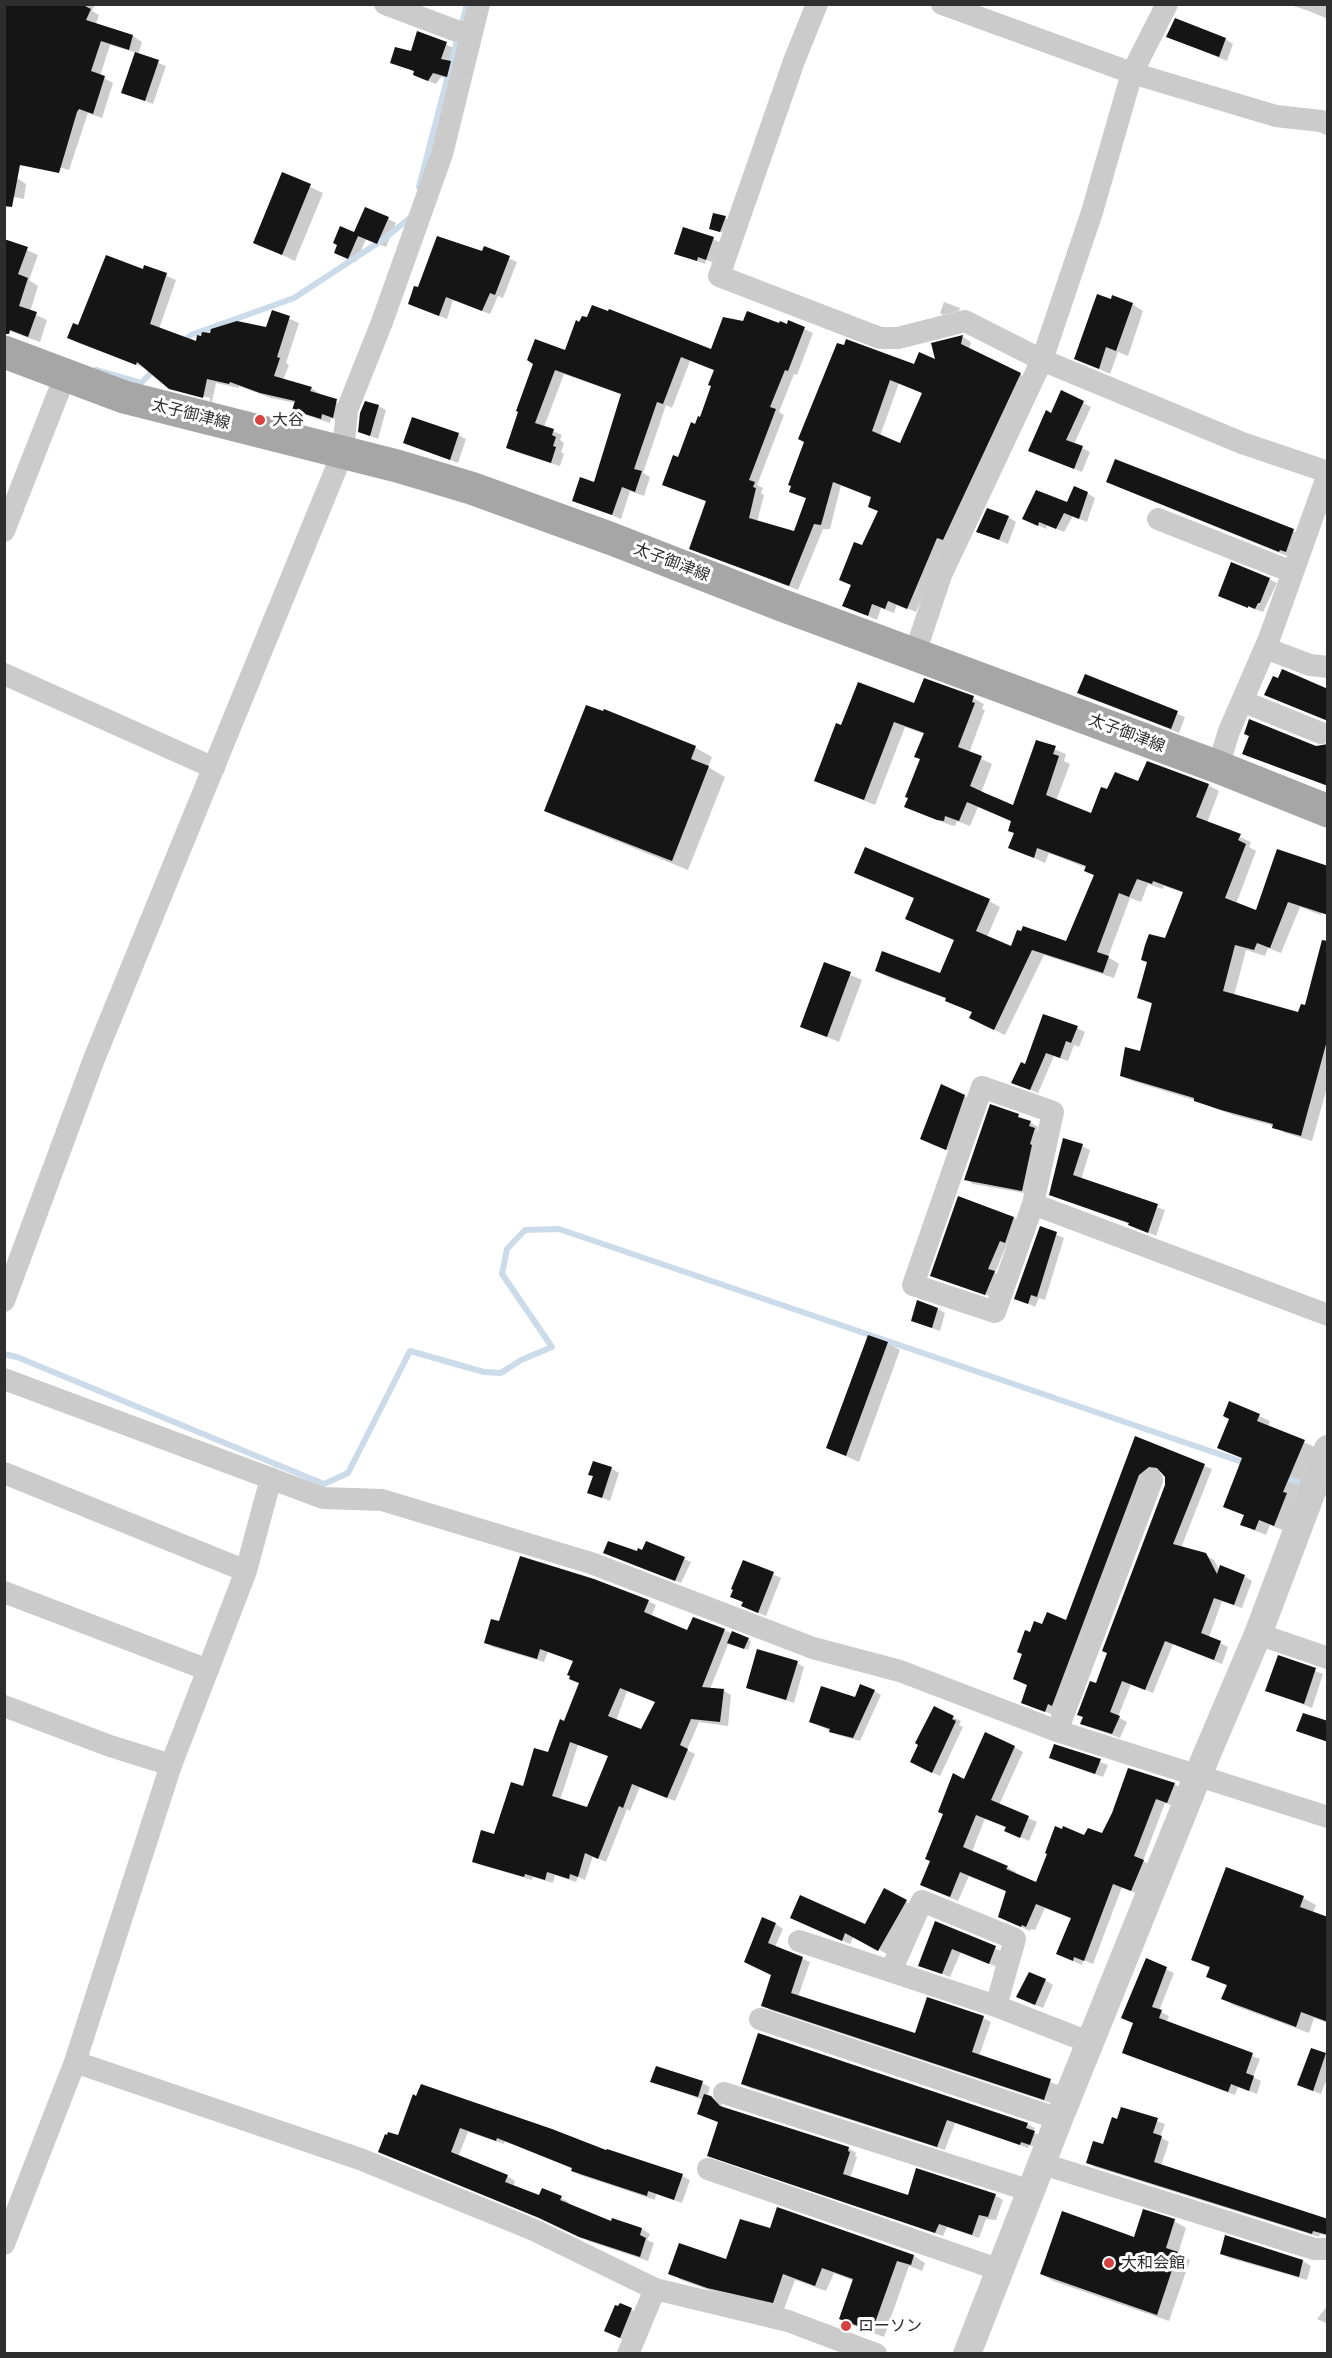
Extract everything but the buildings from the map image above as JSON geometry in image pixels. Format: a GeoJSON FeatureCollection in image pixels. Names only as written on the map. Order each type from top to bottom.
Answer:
{"type":"FeatureCollection","features":[{"type":"Feature","properties":{"kind":"main road","name":"太子御津線"},"geometry":{"type":"LineString","coordinates":[[4,352],[124,397],[343,452],[471,488],[1218,767],[1328,811]]}},
{"type":"Feature","properties":{"kind":"street"},"geometry":{"type":"LineString","coordinates":[[385,4],[470,36]]}},
{"type":"Feature","properties":{"kind":"street"},"geometry":{"type":"LineString","coordinates":[[4,1301],[94,1059],[343,452],[347,410],[382,322],[442,154],[479,4]]}},
{"type":"Feature","properties":{"kind":"street"},"geometry":{"type":"LineString","coordinates":[[817,4],[746,194],[719,276],[880,338],[898,338],[965,321],[1042,360],[1242,443],[1328,473],[1265,648],[1229,731],[1218,767]]}},
{"type":"Feature","properties":{"kind":"street"},"geometry":{"type":"LineString","coordinates":[[942,4],[1132,73],[1276,116],[1321,121],[1328,124]]}},
{"type":"Feature","properties":{"kind":"street"},"geometry":{"type":"LineString","coordinates":[[915,653],[941,575],[1042,360],[1092,212],[1132,73],[1167,4]]}},
{"type":"Feature","properties":{"kind":"street"},"geometry":{"type":"LineString","coordinates":[[4,531],[65,376]]}},
{"type":"Feature","properties":{"kind":"street"},"geometry":{"type":"LineString","coordinates":[[1158,519],[1292,572]]}},
{"type":"Feature","properties":{"kind":"street"},"geometry":{"type":"LineString","coordinates":[[1265,648],[1310,665],[1328,667]]}},
{"type":"Feature","properties":{"kind":"street"},"geometry":{"type":"LineString","coordinates":[[4,674],[214,768]]}},
{"type":"Feature","properties":{"kind":"street"},"geometry":{"type":"LineString","coordinates":[[1242,700],[1321,733]]}},
{"type":"Feature","properties":{"kind":"street"},"geometry":{"type":"LineString","coordinates":[[982,1087],[1053,1112],[1033,1204],[995,1312],[913,1285],[982,1087]]}},
{"type":"Feature","properties":{"kind":"street"},"geometry":{"type":"LineString","coordinates":[[1033,1204],[1328,1315]]}},
{"type":"Feature","properties":{"kind":"street"},"geometry":{"type":"LineString","coordinates":[[4,1379],[323,1498],[382,1500],[591,1563],[813,1648],[900,1671],[1057,1731],[1328,1817]]}},
{"type":"Feature","properties":{"kind":"street"},"geometry":{"type":"LineString","coordinates":[[967,2354],[1198,1775],[1258,1634],[1328,1449]]}},
{"type":"Feature","properties":{"kind":"street"},"geometry":{"type":"LineString","coordinates":[[4,1473],[246,1570]]}},
{"type":"Feature","properties":{"kind":"street"},"geometry":{"type":"LineString","coordinates":[[4,2244],[75,2062],[171,1765],[246,1570],[271,1478]]}},
{"type":"Feature","properties":{"kind":"street"},"geometry":{"type":"LineString","coordinates":[[1057,1731],[1152,1480]]}},
{"type":"Feature","properties":{"kind":"street"},"geometry":{"type":"LineString","coordinates":[[4,1592],[208,1670]]}},
{"type":"Feature","properties":{"kind":"street"},"geometry":{"type":"LineString","coordinates":[[1258,1634],[1328,1658]]}},
{"type":"Feature","properties":{"kind":"street"},"geometry":{"type":"LineString","coordinates":[[4,1706],[110,1746],[171,1765]]}},
{"type":"Feature","properties":{"kind":"street"},"geometry":{"type":"LineString","coordinates":[[891,1971],[922,1901],[1015,1939],[996,2006]]}},
{"type":"Feature","properties":{"kind":"street"},"geometry":{"type":"LineString","coordinates":[[799,1941],[996,2006],[1091,2043]]}},
{"type":"Feature","properties":{"kind":"street"},"geometry":{"type":"LineString","coordinates":[[760,2019],[1059,2119]]}},
{"type":"Feature","properties":{"kind":"street"},"geometry":{"type":"LineString","coordinates":[[75,2062],[360,2158],[534,2230],[655,2289],[788,2321],[876,2354]]}},
{"type":"Feature","properties":{"kind":"street"},"geometry":{"type":"LineString","coordinates":[[724,2092],[1032,2191]]}},
{"type":"Feature","properties":{"kind":"street"},"geometry":{"type":"LineString","coordinates":[[1043,2164],[1314,2249],[1328,2249]]}},
{"type":"Feature","properties":{"kind":"street"},"geometry":{"type":"LineString","coordinates":[[708,2169],[1000,2270]]}},
{"type":"Feature","properties":{"kind":"street"},"geometry":{"type":"LineString","coordinates":[[627,2354],[655,2289]]}},
{"type":"Feature","properties":{"kind":"waterway"},"geometry":{"type":"LineString","coordinates":[[461,27],[467,4]]}},
{"type":"Feature","properties":{"kind":"waterway"},"geometry":{"type":"LineString","coordinates":[[419,187],[458,37]]}},
{"type":"Feature","properties":{"kind":"waterway"},"geometry":{"type":"LineString","coordinates":[[183,342],[191,335],[294,298],[384,239],[411,217]]}},
{"type":"Feature","properties":{"kind":"waterway"},"geometry":{"type":"LineString","coordinates":[[96,370],[141,383],[156,368]]}},
{"type":"Feature","properties":{"kind":"waterway"},"geometry":{"type":"LineString","coordinates":[[4,1354],[17,1357],[324,1484],[348,1473],[410,1351],[484,1372],[501,1373],[521,1360],[552,1347],[502,1274],[507,1249],[525,1230],[559,1229],[1248,1464]]}},
{"type":"Feature","properties":{"kind":"waterway"},"geometry":{"type":"LineString","coordinates":[[1283,1477],[1307,1485]]}},
{"type":"Feature","properties":{"kind":"place","name":"大谷"},"geometry":{"type":"Point","coordinates":[260,420]}},
{"type":"Feature","properties":{"kind":"place","name":"大和会館"},"geometry":{"type":"Point","coordinates":[1109,2263]}},
{"type":"Feature","properties":{"kind":"place","name":"ローソン"},"geometry":{"type":"Point","coordinates":[846,2326]}}]}
